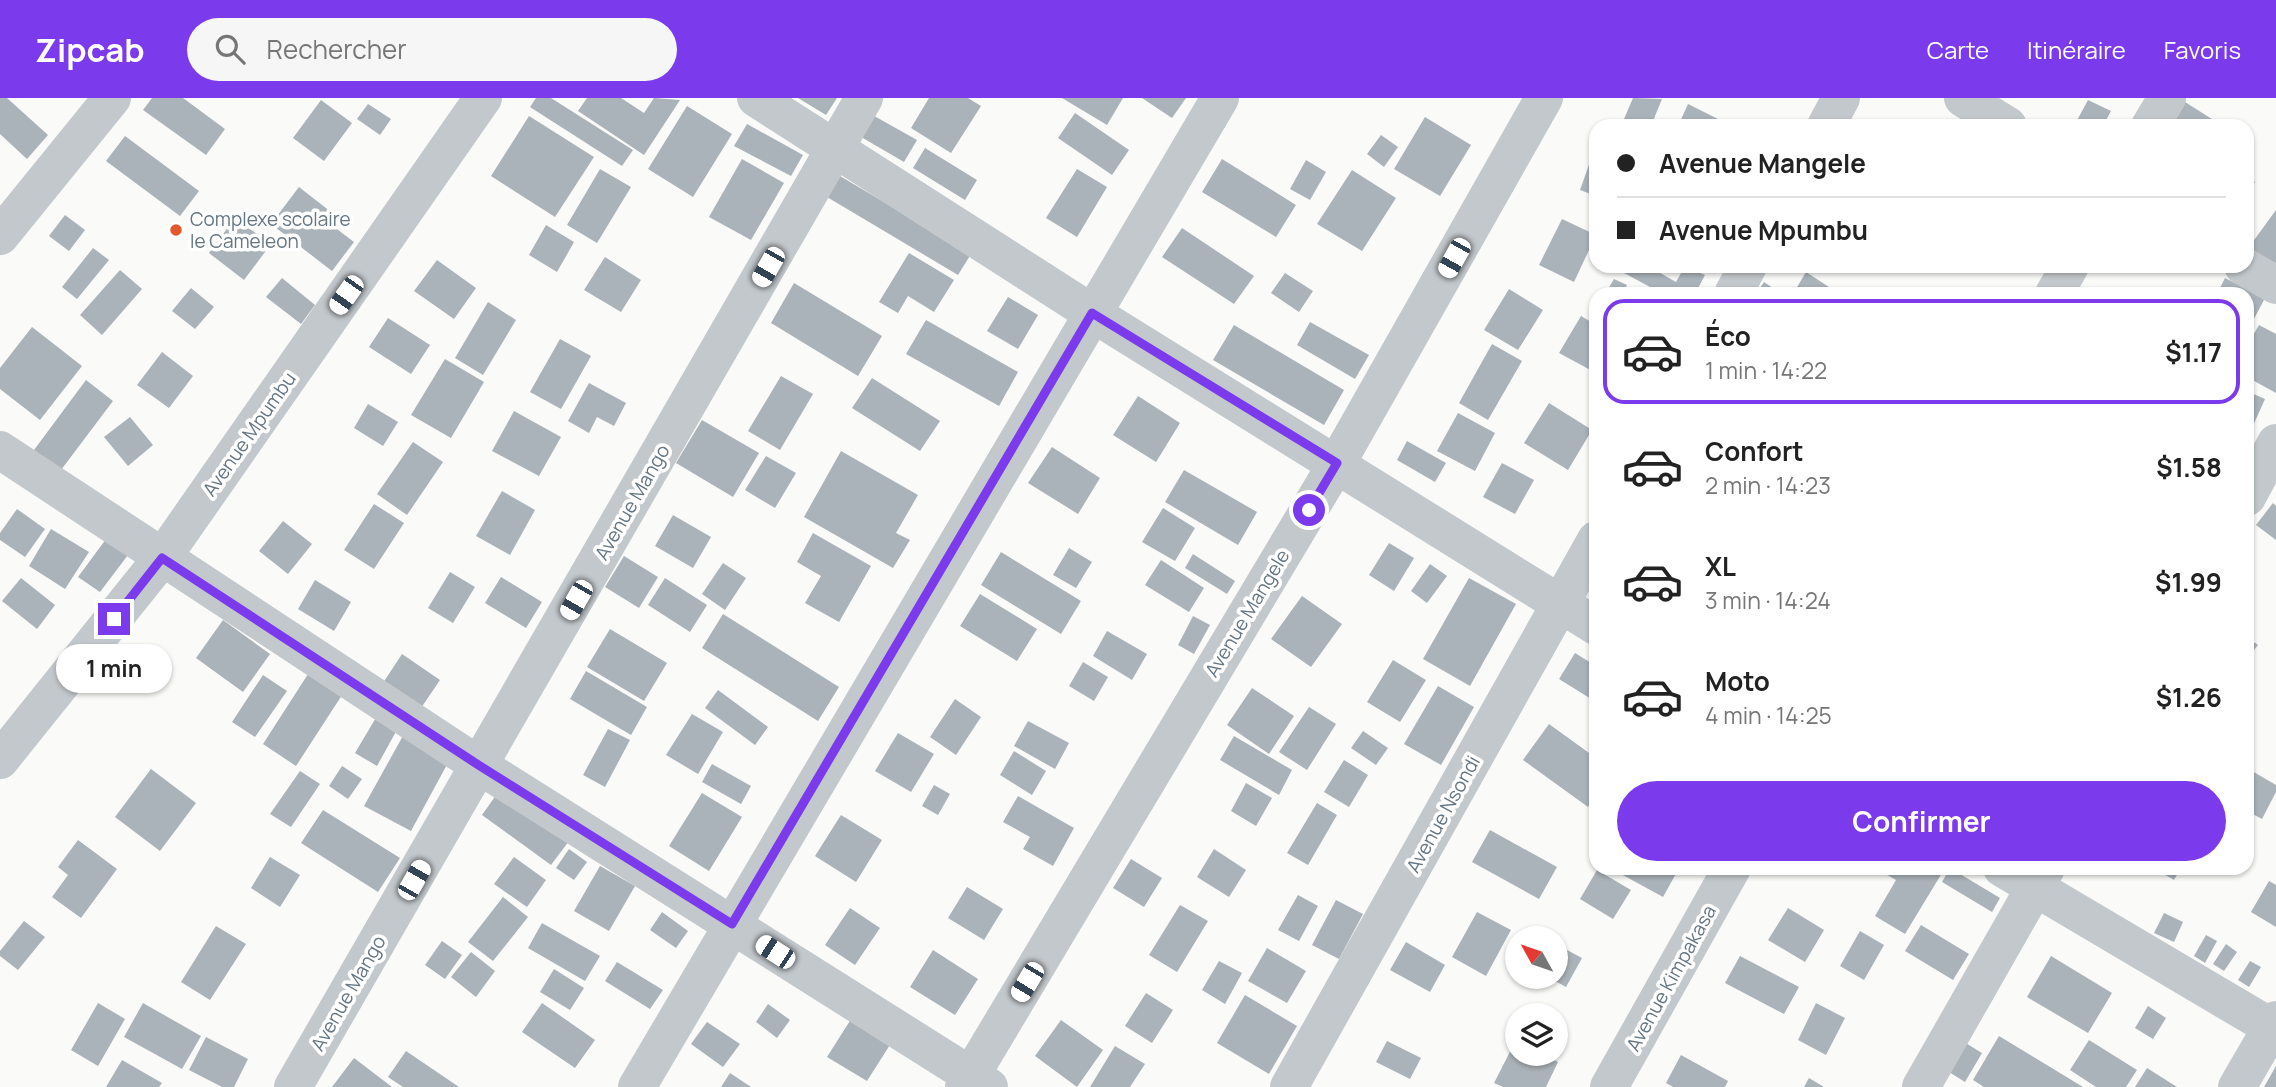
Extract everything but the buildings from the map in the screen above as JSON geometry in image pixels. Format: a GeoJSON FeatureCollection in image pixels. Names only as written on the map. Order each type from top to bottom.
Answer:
{"type":"FeatureCollection","features":[{"type":"Feature","properties":{"kind":"street"},"geometry":{"type":"LineString","coordinates":[[0,236],[112,98]]}},
{"type":"Feature","properties":{"kind":"street","name":"Avenue Mpumbu"},"geometry":{"type":"LineString","coordinates":[[0,760],[162,558],[483,98]]}},
{"type":"Feature","properties":{"kind":"street"},"geometry":{"type":"LineString","coordinates":[[756,98],[1092,313],[1589,622]]}},
{"type":"Feature","properties":{"kind":"street","name":"Avenue Mango"},"geometry":{"type":"LineString","coordinates":[[293,1087],[863,98]]}},
{"type":"Feature","properties":{"kind":"street"},"geometry":{"type":"LineString","coordinates":[[637,1087],[1220,98]]}},
{"type":"Feature","properties":{"kind":"street","name":"Avenue Mangele"},"geometry":{"type":"LineString","coordinates":[[974,1083],[1337,463],[1544,98]]}},
{"type":"Feature","properties":{"kind":"street"},"geometry":{"type":"LineString","coordinates":[[1830,119],[1842,98]]}},
{"type":"Feature","properties":{"kind":"street"},"geometry":{"type":"LineString","coordinates":[[1962,98],[1996,119]]}},
{"type":"Feature","properties":{"kind":"street"},"geometry":{"type":"LineString","coordinates":[[2154,119],[2167,98]]}},
{"type":"Feature","properties":{"kind":"street"},"geometry":{"type":"LineString","coordinates":[[2254,272],[2276,285]]}},
{"type":"Feature","properties":{"kind":"street"},"geometry":{"type":"LineString","coordinates":[[2254,484],[2276,443]]}},
{"type":"Feature","properties":{"kind":"street"},"geometry":{"type":"LineString","coordinates":[[0,450],[480,766],[732,924],[974,1083]]}},
{"type":"Feature","properties":{"kind":"street","name":"Avenue Nsondi"},"geometry":{"type":"LineString","coordinates":[[1290,1087],[1589,553]]}},
{"type":"Feature","properties":{"kind":"street","name":"Avenue Kimpakasa"},"geometry":{"type":"LineString","coordinates":[[1609,1087],[1728,875]]}},
{"type":"Feature","properties":{"kind":"street"},"geometry":{"type":"LineString","coordinates":[[1920,1087],[2040,878],[2275,1026],[2237,1087]]}},
{"type":"Feature","properties":{"kind":"place","name":"Complexe scolaire le Cameleon"},"geometry":{"type":"Point","coordinates":[176,230]}},
{"type":"Feature","properties":{"kind":"route"},"geometry":{"type":"LineString","coordinates":[[114,619],[162,558],[480,766],[732,924],[1092,313],[1337,463],[1309,510]]}}]}
